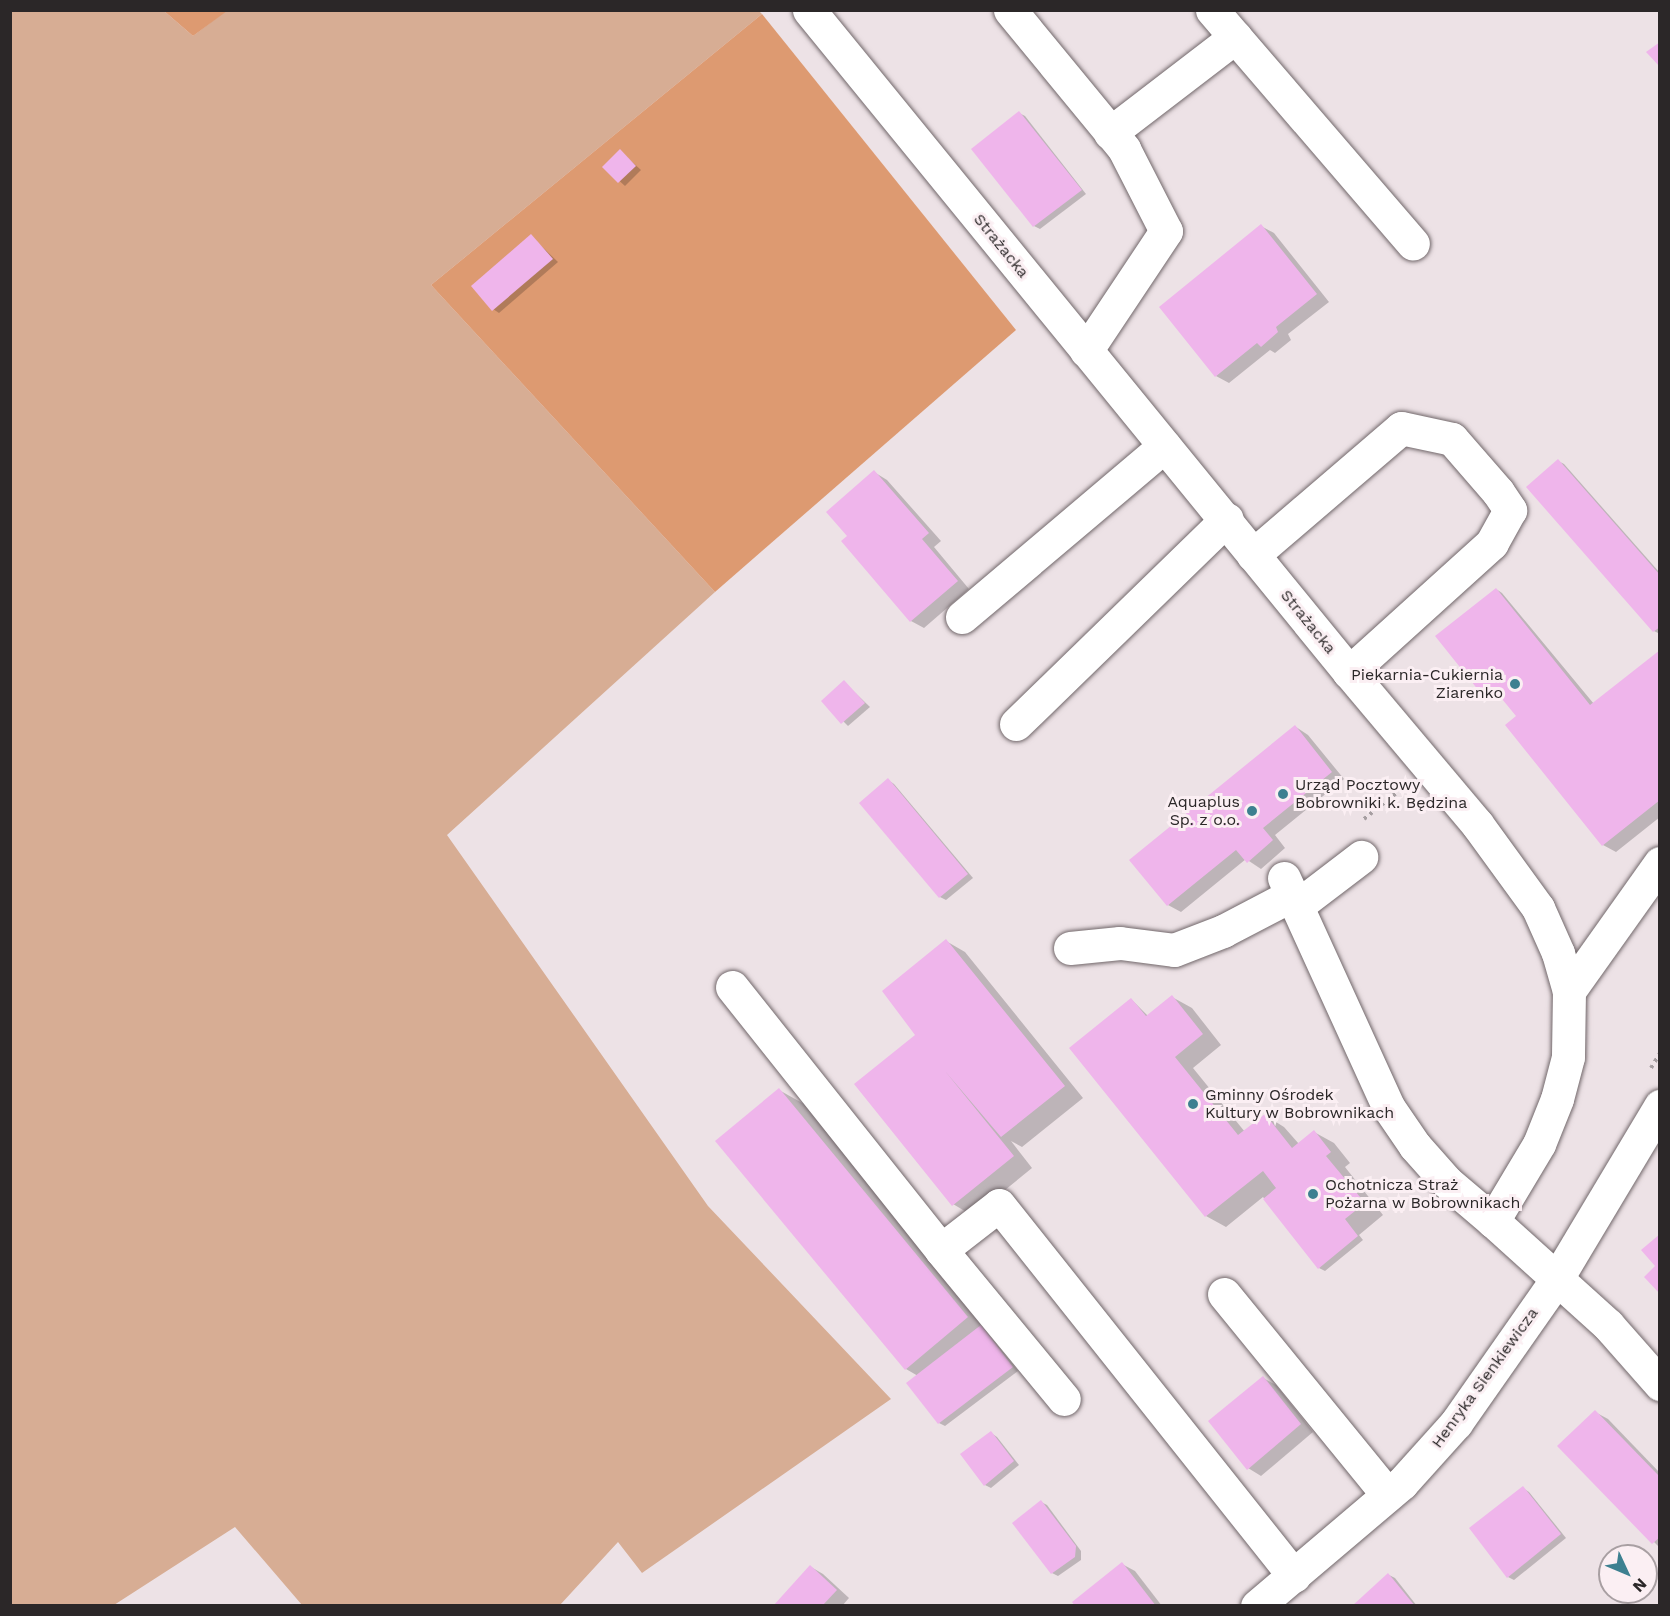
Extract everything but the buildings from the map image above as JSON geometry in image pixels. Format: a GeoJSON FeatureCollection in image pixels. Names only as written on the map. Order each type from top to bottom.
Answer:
{"type":"FeatureCollection","features":[{"type":"Feature","properties":{"kind":"street","name":"Strażacka"},"geometry":{"type":"LineString","coordinates":[[809,10],[1164,446],[1227,519],[1253,555],[1349,672],[1478,824],[1538,908],[1558,952],[1569,992],[1568,1057],[1557,1099],[1539,1144],[1493,1221]]}},
{"type":"Feature","properties":{"kind":"street"},"geometry":{"type":"LineString","coordinates":[[1010,10],[1124,149],[1166,231],[1086,351]]}},
{"type":"Feature","properties":{"kind":"street"},"geometry":{"type":"LineString","coordinates":[[1212,10],[1413,244]]}},
{"type":"Feature","properties":{"kind":"street"},"geometry":{"type":"LineString","coordinates":[[1110,133],[1235,37]]}},
{"type":"Feature","properties":{"kind":"street"},"geometry":{"type":"LineString","coordinates":[[1253,555],[1401,428],[1452,439],[1498,492],[1510,510],[1492,543],[1349,672]]}},
{"type":"Feature","properties":{"kind":"street"},"geometry":{"type":"LineString","coordinates":[[962,617],[1164,446]]}},
{"type":"Feature","properties":{"kind":"street"},"geometry":{"type":"LineString","coordinates":[[1016,724],[1227,519]]}},
{"type":"Feature","properties":{"kind":"street"},"geometry":{"type":"LineString","coordinates":[[1070,948],[1120,943],[1174,950],[1223,931],[1361,857]]}},
{"type":"Feature","properties":{"kind":"street"},"geometry":{"type":"LineString","coordinates":[[1569,992],[1659,863]]}},
{"type":"Feature","properties":{"kind":"street"},"geometry":{"type":"LineString","coordinates":[[1291,893],[1389,1108],[1415,1146],[1447,1182],[1608,1325],[1659,1384]]}},
{"type":"Feature","properties":{"kind":"street"},"geometry":{"type":"LineString","coordinates":[[732,987],[941,1250],[1064,1399]]}},
{"type":"Feature","properties":{"kind":"street","name":"Henryka Sienkiewicza"},"geometry":{"type":"LineString","coordinates":[[1257,1605],[1388,1496],[1456,1423],[1556,1280],[1659,1106]]}},
{"type":"Feature","properties":{"kind":"street"},"geometry":{"type":"LineString","coordinates":[[941,1250],[999,1205],[1294,1576]]}},
{"type":"Feature","properties":{"kind":"street"},"geometry":{"type":"LineString","coordinates":[[1224,1294],[1388,1496]]}},
{"type":"Feature","properties":{"kind":"path"},"geometry":{"type":"LineString","coordinates":[[1361,857],[1343,836],[1429,766]]}},
{"type":"Feature","properties":{"kind":"shaded area"},"geometry":{"type":"Polygon","coordinates":[[[227,10],[759,11],[762,14],[431,285],[715,592],[447,835],[708,1206],[891,1399],[642,1573],[618,1542],[560,1605],[302,1605],[235,1527],[114,1605],[11,1606],[11,11],[164,11],[193,36],[227,10]]]}},
{"type":"Feature","properties":{"kind":"shaded area"},"geometry":{"type":"Polygon","coordinates":[[[164,11],[227,11],[193,36],[164,11]]]}},
{"type":"Feature","properties":{"kind":"shaded area"},"geometry":{"type":"Polygon","coordinates":[[[762,14],[1016,330],[715,592],[431,285],[762,14]]]}},
{"type":"Feature","properties":{"kind":"place","name":"Piekarnia-Cukiernia Ziarenko"},"geometry":{"type":"Point","coordinates":[1515,684]}},
{"type":"Feature","properties":{"kind":"place","name":"Urząd Pocztowy Bobrowniki k. Będzina"},"geometry":{"type":"Point","coordinates":[1283,794]}},
{"type":"Feature","properties":{"kind":"place","name":"Aquaplus Sp. z o.o."},"geometry":{"type":"Point","coordinates":[1252,811]}},
{"type":"Feature","properties":{"kind":"place","name":"Gminny Ośrodek Kultury w Bobrownikach"},"geometry":{"type":"Point","coordinates":[1193,1104]}},
{"type":"Feature","properties":{"kind":"place","name":"Ochotnicza Straż Pożarna w Bobrownikach"},"geometry":{"type":"Point","coordinates":[1313,1194]}}]}
